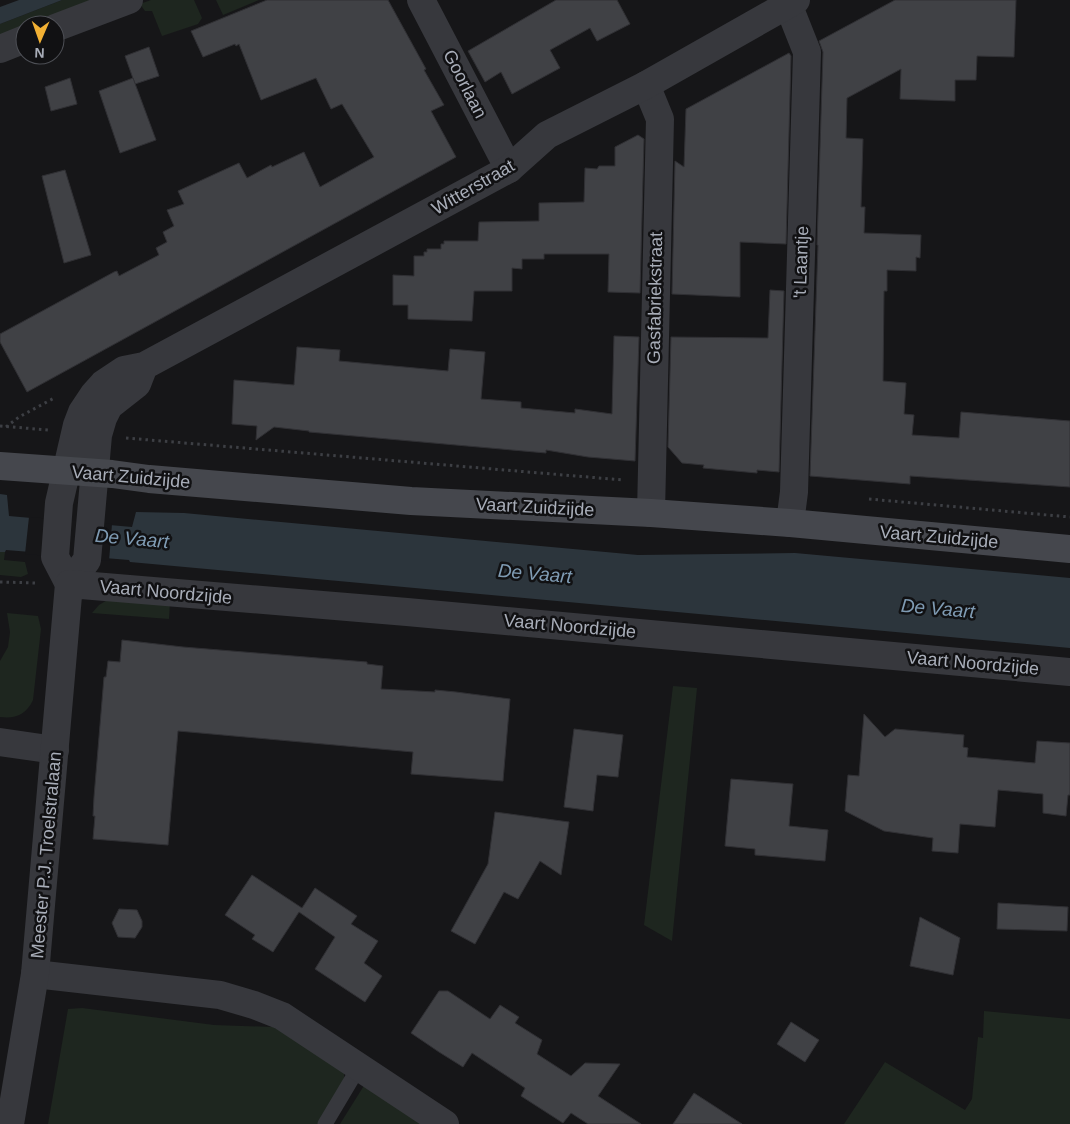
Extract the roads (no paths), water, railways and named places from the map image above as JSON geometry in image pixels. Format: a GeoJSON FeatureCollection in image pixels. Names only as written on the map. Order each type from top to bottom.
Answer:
{"type":"FeatureCollection","features":[{"type":"Feature","properties":{"kind":"main road","name":"Vaart Zuidzijde"},"geometry":{"type":"LineString","coordinates":[[0,466],[411,501],[651,513],[790,523],[1070,549]]}},
{"type":"Feature","properties":{"kind":"street"},"geometry":{"type":"LineString","coordinates":[[65,24],[129,0]]}},
{"type":"Feature","properties":{"kind":"street","name":"Goorlaan"},"geometry":{"type":"LineString","coordinates":[[421,0],[509,169]]}},
{"type":"Feature","properties":{"kind":"street","name":"Witterstraat"},"geometry":{"type":"LineString","coordinates":[[66,471],[82,412],[103,384],[124,370],[144,366],[509,169],[547,135],[646,85],[792,2]]}},
{"type":"Feature","properties":{"kind":"street","name":"'t Laantje"},"geometry":{"type":"LineString","coordinates":[[790,523],[794,492],[807,52],[792,2]]}},
{"type":"Feature","properties":{"kind":"street"},"geometry":{"type":"LineString","coordinates":[[0,49],[15,43]]}},
{"type":"Feature","properties":{"kind":"street","name":"Gasfabriekstraat"},"geometry":{"type":"LineString","coordinates":[[646,85],[660,120],[651,513]]}},
{"type":"Feature","properties":{"kind":"street"},"geometry":{"type":"LineString","coordinates":[[56,583],[87,560],[98,435],[109,406],[137,384],[144,366]]}},
{"type":"Feature","properties":{"kind":"street"},"geometry":{"type":"LineString","coordinates":[[56,583],[54,557],[57,519],[66,471]]}},
{"type":"Feature","properties":{"kind":"street","name":"Vaart Noordzijde"},"geometry":{"type":"LineString","coordinates":[[56,583],[407,612],[1070,672]]}},
{"type":"Feature","properties":{"kind":"street","name":"Meester P.J. Troelstralaan"},"geometry":{"type":"LineString","coordinates":[[10,1124],[35,974],[55,750],[56,583]]}},
{"type":"Feature","properties":{"kind":"street"},"geometry":{"type":"LineString","coordinates":[[0,742],[55,750]]}},
{"type":"Feature","properties":{"kind":"street"},"geometry":{"type":"LineString","coordinates":[[35,974],[220,995],[254,1005],[282,1016],[445,1124]]}},
{"type":"Feature","properties":{"kind":"lane"},"geometry":{"type":"LineString","coordinates":[[325,1124],[359,1067]]}},
{"type":"Feature","properties":{"kind":"water"},"geometry":{"type":"Polygon","coordinates":[[[19,0],[62,0],[23,15],[15,15],[15,18],[0,24],[0,7],[19,0]]]}},
{"type":"Feature","properties":{"kind":"water","name":"De Vaart"},"geometry":{"type":"Polygon","coordinates":[[[0,494],[7,495],[9,516],[132,527],[136,512],[184,513],[638,555],[795,553],[1070,578],[1070,648],[130,562],[129,560],[6,550],[5,552],[0,552],[0,494]]]}}]}
